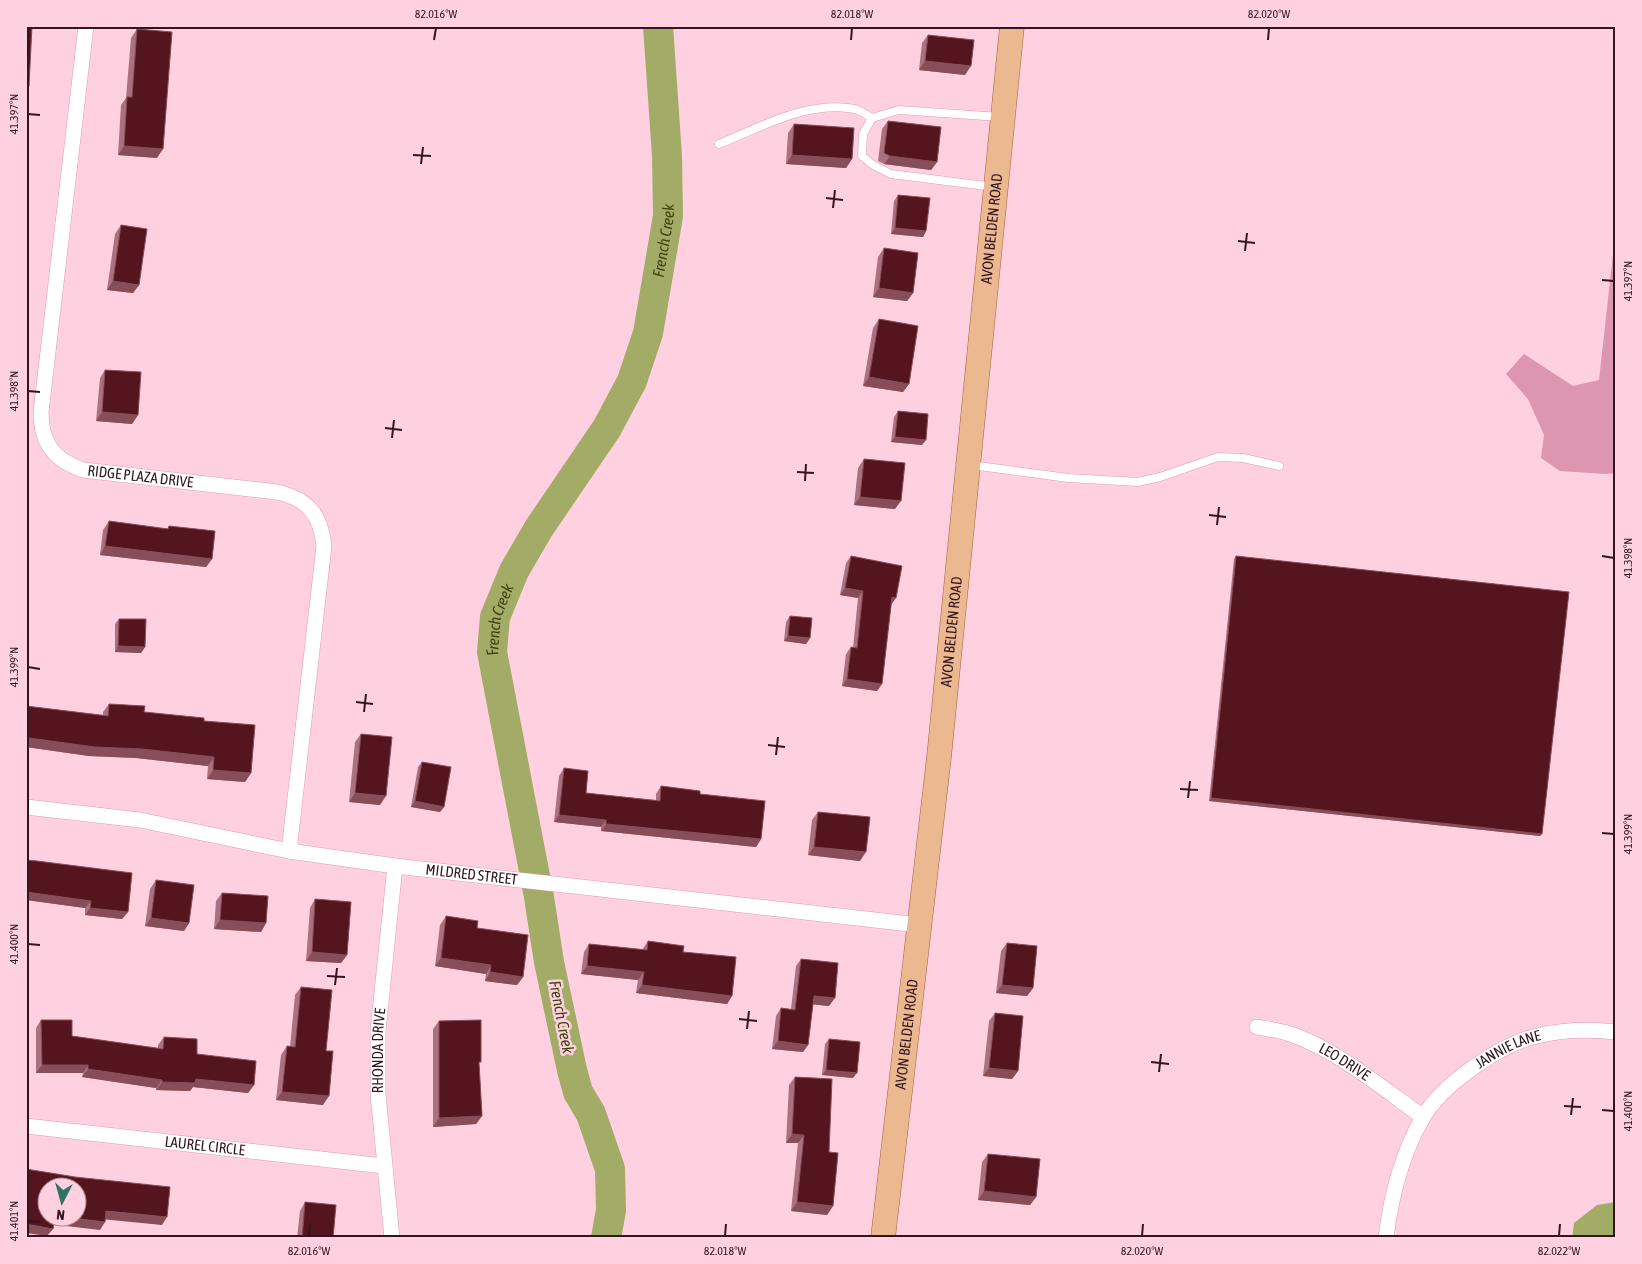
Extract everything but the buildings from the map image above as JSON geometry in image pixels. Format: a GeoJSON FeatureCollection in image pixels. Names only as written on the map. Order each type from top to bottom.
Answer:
{"type":"FeatureCollection","features":[{"type":"Feature","properties":{"kind":"main road","name":"AVON BELDEN ROAD"},"geometry":{"type":"LineString","coordinates":[[883,1238],[939,757],[1012,26]]}},
{"type":"Feature","properties":{"kind":"street","name":"RIDGE PLAZA DRIVE"},"geometry":{"type":"LineString","coordinates":[[86,26],[41,412],[43,435],[49,447],[58,458],[70,466],[83,470],[277,492],[291,495],[303,502],[318,519],[323,532],[324,546],[289,851]]}},
{"type":"Feature","properties":{"kind":"street","name":"MILDRED STREET"},"geometry":{"type":"LineString","coordinates":[[26,807],[140,820],[289,851],[395,866],[919,925]]}},
{"type":"Feature","properties":{"kind":"street","name":"RHONDA DRIVE"},"geometry":{"type":"LineString","coordinates":[[392,1238],[378,1094],[378,1031],[395,866]]}},
{"type":"Feature","properties":{"kind":"street","name":"LEO DRIVE"},"geometry":{"type":"LineString","coordinates":[[1257,1027],[1288,1033],[1317,1046],[1366,1076],[1422,1117]]}},
{"type":"Feature","properties":{"kind":"street","name":"JANNIE LANE"},"geometry":{"type":"LineString","coordinates":[[1386,1238],[1394,1187],[1406,1150],[1422,1117],[1439,1096],[1458,1080],[1510,1046],[1535,1036],[1594,1030],[1616,1032]]}},
{"type":"Feature","properties":{"kind":"street","name":"LAUREL CIRCLE"},"geometry":{"type":"LineString","coordinates":[[26,1126],[384,1166]]}},
{"type":"Feature","properties":{"kind":"lane"},"geometry":{"type":"LineString","coordinates":[[719,144],[772,122],[817,109],[857,110],[872,118]]}},
{"type":"Feature","properties":{"kind":"lane"},"geometry":{"type":"LineString","coordinates":[[996,188],[891,174],[873,165],[862,156],[863,134],[872,118],[899,110],[1003,118]]}},
{"type":"Feature","properties":{"kind":"lane"},"geometry":{"type":"LineString","coordinates":[[969,465],[1068,478],[1138,482],[1160,478],[1218,457],[1243,458],[1279,466]]}},
{"type":"Feature","properties":{"kind":"shaded area"},"geometry":{"type":"Polygon","coordinates":[[[1616,227],[1616,473],[1560,471],[1541,458],[1544,435],[1528,399],[1506,374],[1524,354],[1573,386],[1599,380],[1616,227]]]}},
{"type":"Feature","properties":{"kind":"shaded area"},"geometry":{"type":"Polygon","coordinates":[[[1616,1202],[1616,1238],[1572,1238],[1574,1223],[1597,1205],[1616,1202]]]}},
{"type":"Feature","properties":{"kind":"waterway","name":"French Creek"},"geometry":{"type":"LineString","coordinates":[[606,1238],[611,1210],[610,1169],[591,1114],[578,1092],[572,1070],[549,962],[539,897],[492,652],[495,617],[514,571],[539,528],[607,428],[632,381],[648,333],[668,216],[667,156],[658,26]]}}]}
